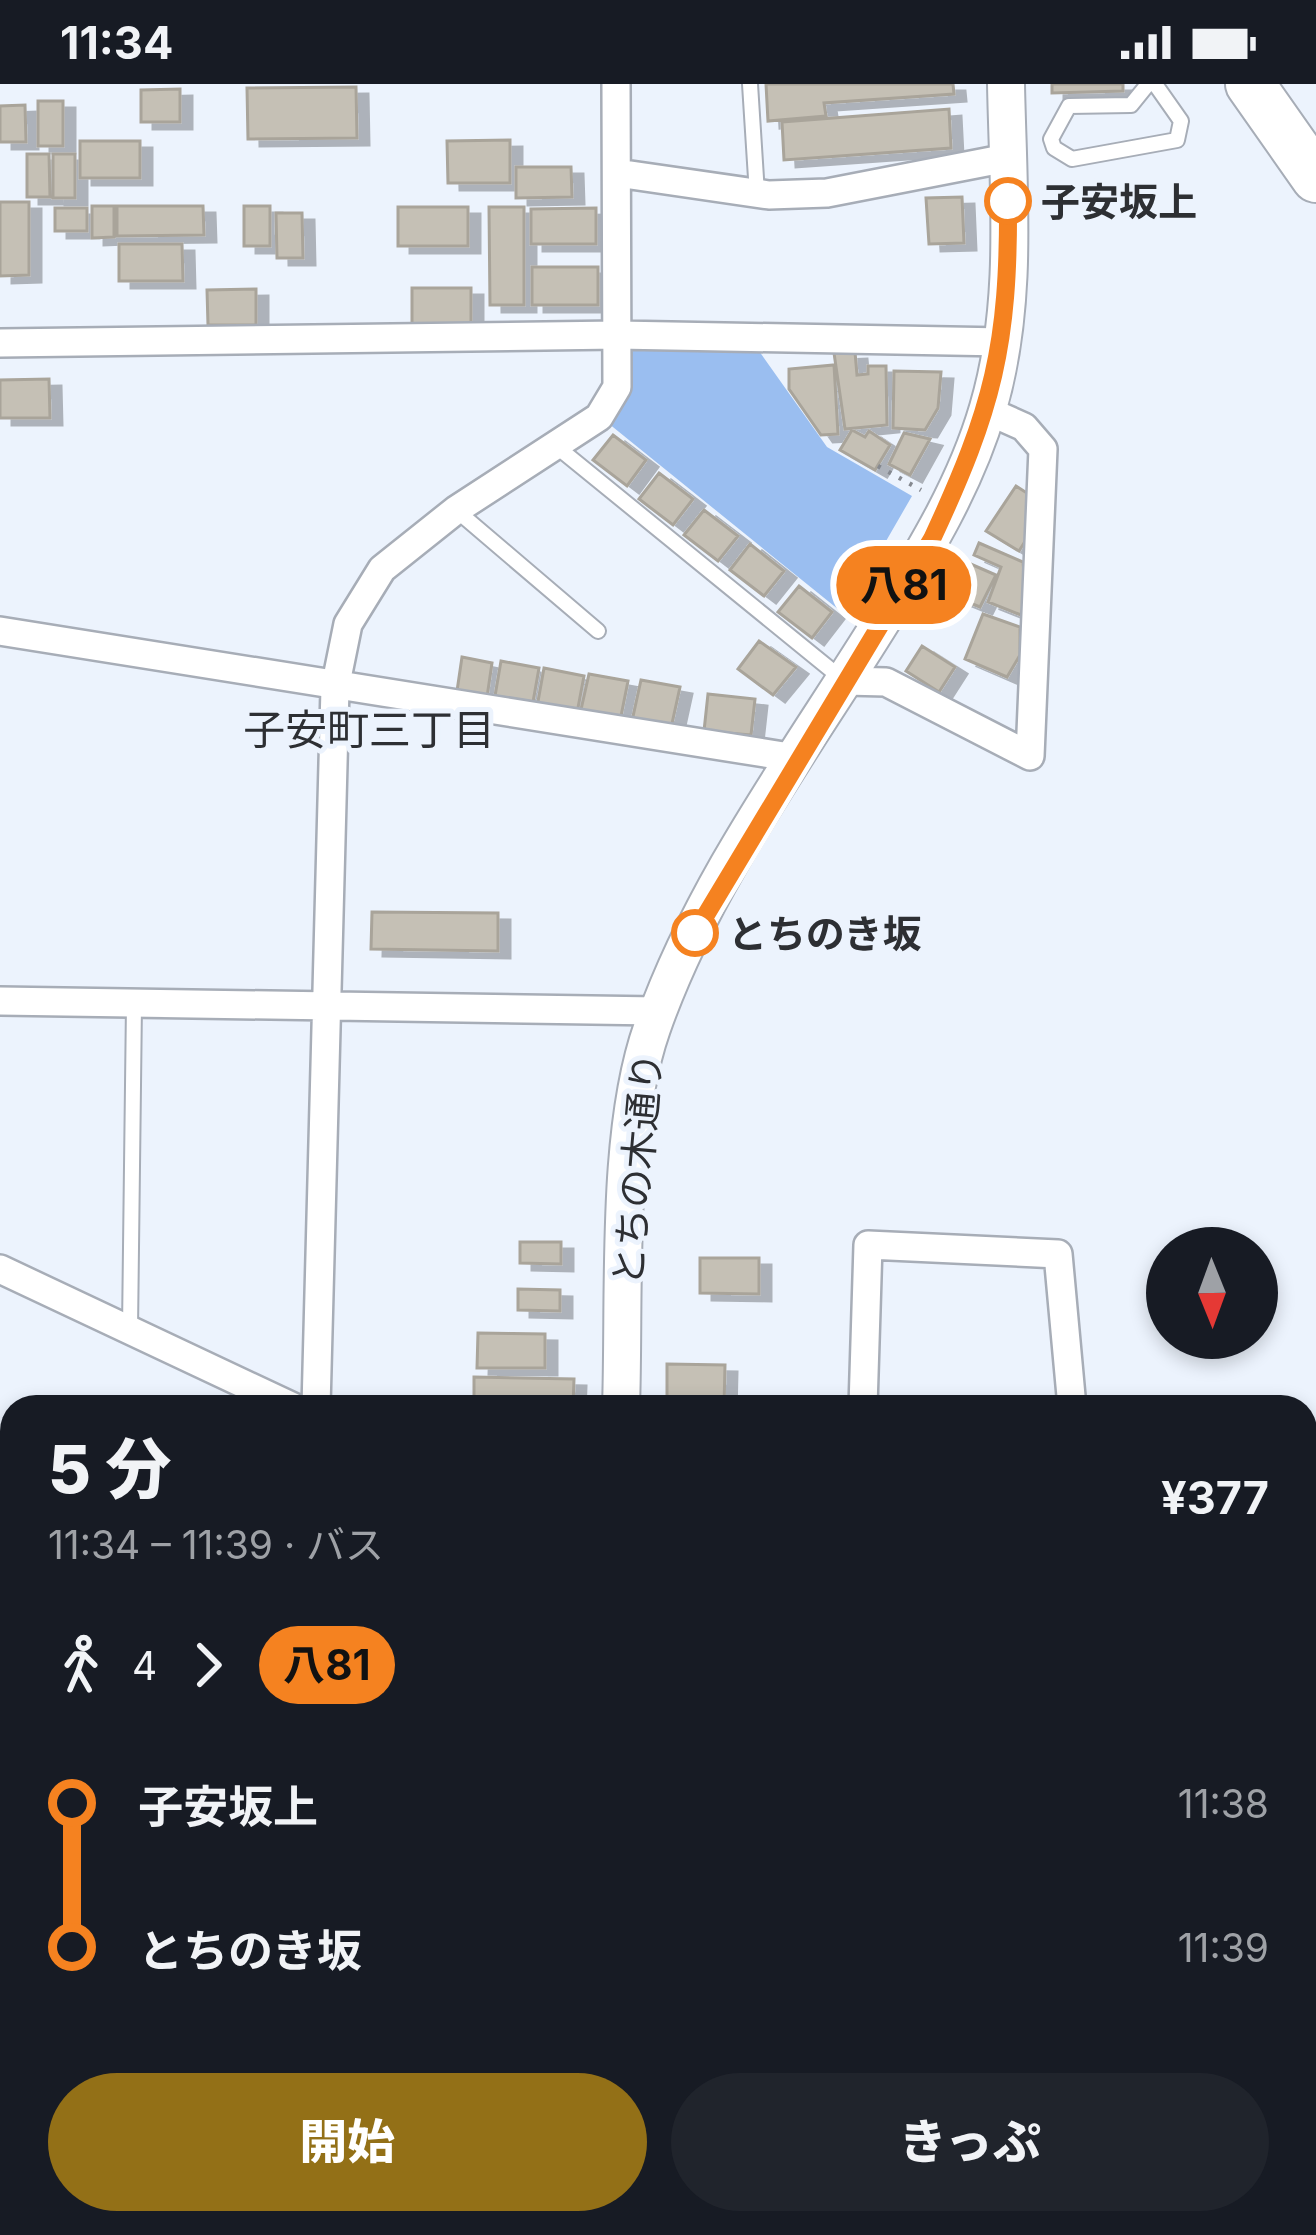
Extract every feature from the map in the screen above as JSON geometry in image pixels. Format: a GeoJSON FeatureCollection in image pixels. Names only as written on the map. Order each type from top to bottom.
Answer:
{"type":"FeatureCollection","features":[{"type":"Feature","properties":{"kind":"highway"},"geometry":{"type":"LineString","coordinates":[[1250,84],[1303,151]]}},
{"type":"Feature","properties":{"kind":"street"},"geometry":{"type":"LineString","coordinates":[[316,1395],[335,688],[347,624],[382,569],[456,510],[599,417],[617,387],[616,84]]}},
{"type":"Feature","properties":{"kind":"street","name":"とちの木通り"},"geometry":{"type":"LineString","coordinates":[[622,1395],[635,1100],[658,1010],[707,907],[932,539],[988,411],[1004,342],[1006,84]]}},
{"type":"Feature","properties":{"kind":"street"},"geometry":{"type":"LineString","coordinates":[[616,173],[757,194],[827,193],[1007,158]]}},
{"type":"Feature","properties":{"kind":"street"},"geometry":{"type":"LineString","coordinates":[[0,343],[618,335],[1004,342]]}},
{"type":"Feature","properties":{"kind":"street"},"geometry":{"type":"LineString","coordinates":[[844,681],[886,682],[1030,756],[1043,449],[1024,427],[988,411]]}},
{"type":"Feature","properties":{"kind":"street"},"geometry":{"type":"LineString","coordinates":[[0,631],[796,758]]}},
{"type":"Feature","properties":{"kind":"street"},"geometry":{"type":"LineString","coordinates":[[0,1000],[323,1009],[658,1010]]}},
{"type":"Feature","properties":{"kind":"street"},"geometry":{"type":"LineString","coordinates":[[863,1395],[868,1245],[1058,1254],[1071,1395]]}},
{"type":"Feature","properties":{"kind":"street"},"geometry":{"type":"LineString","coordinates":[[0,1269],[268,1395]]}},
{"type":"Feature","properties":{"kind":"lane"},"geometry":{"type":"LineString","coordinates":[[750,84],[757,194]]}},
{"type":"Feature","properties":{"kind":"lane"},"geometry":{"type":"LineString","coordinates":[[1151,84],[1181,121],[1177,140],[1072,159],[1054,148],[1051,140],[1069,106],[1131,105],[1151,84]]}},
{"type":"Feature","properties":{"kind":"lane"},"geometry":{"type":"LineString","coordinates":[[556,446],[844,681]]}},
{"type":"Feature","properties":{"kind":"lane"},"geometry":{"type":"LineString","coordinates":[[456,510],[598,631]]}},
{"type":"Feature","properties":{"kind":"lane"},"geometry":{"type":"LineString","coordinates":[[130,1329],[134,1004]]}},
{"type":"Feature","properties":{"kind":"path"},"geometry":{"type":"LineString","coordinates":[[878,466],[921,490]]}},
{"type":"Feature","properties":{"kind":"shaded area"},"geometry":{"type":"Polygon","coordinates":[[[636,347],[759,351],[827,447],[912,496],[844,614],[603,419],[622,366],[636,347]]]}},
{"type":"Feature","properties":{"kind":"building"},"geometry":{"type":"Polygon","coordinates":[[[766,84],[953,84],[954,94],[824,103],[826,116],[768,121],[766,84]]]}},
{"type":"Feature","properties":{"kind":"building"},"geometry":{"type":"Polygon","coordinates":[[[1052,84],[1123,84],[1123,91],[1052,93],[1052,84]]]}},
{"type":"Feature","properties":{"kind":"building"},"geometry":{"type":"Polygon","coordinates":[[[356,87],[357,138],[248,139],[247,88],[356,87]]]}},
{"type":"Feature","properties":{"kind":"building"},"geometry":{"type":"Polygon","coordinates":[[[180,89],[180,122],[141,122],[141,90],[180,89]]]}},
{"type":"Feature","properties":{"kind":"building"},"geometry":{"type":"Polygon","coordinates":[[[38,101],[63,101],[63,146],[38,146],[38,101]]]}},
{"type":"Feature","properties":{"kind":"building"},"geometry":{"type":"Polygon","coordinates":[[[25,105],[26,142],[0,142],[0,106],[25,105]]]}},
{"type":"Feature","properties":{"kind":"building"},"geometry":{"type":"Polygon","coordinates":[[[949,109],[951,148],[784,160],[782,122],[949,109]]]}},
{"type":"Feature","properties":{"kind":"building"},"geometry":{"type":"Polygon","coordinates":[[[510,140],[510,183],[448,183],[447,141],[510,140]]]}},
{"type":"Feature","properties":{"kind":"building"},"geometry":{"type":"Polygon","coordinates":[[[80,141],[140,141],[140,178],[80,178],[80,141]]]}},
{"type":"Feature","properties":{"kind":"building"},"geometry":{"type":"Polygon","coordinates":[[[27,154],[49,154],[50,197],[27,197],[27,154]]]}},
{"type":"Feature","properties":{"kind":"building"},"geometry":{"type":"Polygon","coordinates":[[[53,154],[75,154],[75,198],[53,198],[53,154]]]}},
{"type":"Feature","properties":{"kind":"building"},"geometry":{"type":"Polygon","coordinates":[[[516,167],[571,167],[572,197],[516,198],[516,167]]]}},
{"type":"Feature","properties":{"kind":"building"},"geometry":{"type":"Polygon","coordinates":[[[962,197],[964,243],[929,244],[926,198],[962,197]]]}},
{"type":"Feature","properties":{"kind":"building"},"geometry":{"type":"Polygon","coordinates":[[[0,202],[29,202],[29,275],[0,276],[0,202]]]}},
{"type":"Feature","properties":{"kind":"building"},"geometry":{"type":"Polygon","coordinates":[[[92,206],[114,206],[114,237],[92,238],[92,206]]]}},
{"type":"Feature","properties":{"kind":"building"},"geometry":{"type":"Polygon","coordinates":[[[117,206],[203,206],[204,235],[117,236],[117,206]]]}},
{"type":"Feature","properties":{"kind":"building"},"geometry":{"type":"Polygon","coordinates":[[[244,206],[270,206],[270,246],[244,246],[244,206]]]}},
{"type":"Feature","properties":{"kind":"building"},"geometry":{"type":"Polygon","coordinates":[[[398,207],[468,207],[468,246],[398,246],[398,207]]]}},
{"type":"Feature","properties":{"kind":"building"},"geometry":{"type":"Polygon","coordinates":[[[489,207],[524,207],[524,305],[490,305],[489,207]]]}},
{"type":"Feature","properties":{"kind":"building"},"geometry":{"type":"Polygon","coordinates":[[[55,208],[87,208],[87,231],[55,231],[55,208]]]}},
{"type":"Feature","properties":{"kind":"building"},"geometry":{"type":"Polygon","coordinates":[[[596,208],[596,244],[531,244],[531,209],[596,208]]]}},
{"type":"Feature","properties":{"kind":"building"},"geometry":{"type":"Polygon","coordinates":[[[276,213],[302,213],[303,258],[277,258],[276,213]]]}},
{"type":"Feature","properties":{"kind":"building"},"geometry":{"type":"Polygon","coordinates":[[[119,244],[182,244],[183,281],[119,281],[119,244]]]}},
{"type":"Feature","properties":{"kind":"building"},"geometry":{"type":"Polygon","coordinates":[[[532,267],[598,267],[598,305],[532,305],[532,267]]]}},
{"type":"Feature","properties":{"kind":"building"},"geometry":{"type":"Polygon","coordinates":[[[412,288],[471,288],[471,327],[412,327],[412,288]]]}},
{"type":"Feature","properties":{"kind":"building"},"geometry":{"type":"Polygon","coordinates":[[[256,289],[256,325],[208,325],[207,290],[256,289]]]}},
{"type":"Feature","properties":{"kind":"building"},"geometry":{"type":"Polygon","coordinates":[[[855,352],[857,375],[868,374],[868,366],[886,366],[887,425],[845,429],[834,353],[855,352]]]}},
{"type":"Feature","properties":{"kind":"building"},"geometry":{"type":"Polygon","coordinates":[[[834,365],[838,434],[821,435],[789,389],[789,369],[834,365]]]}},
{"type":"Feature","properties":{"kind":"building"},"geometry":{"type":"Polygon","coordinates":[[[894,371],[941,372],[938,408],[925,430],[893,428],[894,371]]]}},
{"type":"Feature","properties":{"kind":"building"},"geometry":{"type":"Polygon","coordinates":[[[49,379],[50,418],[0,418],[0,380],[49,379]]]}},
{"type":"Feature","properties":{"kind":"building"},"geometry":{"type":"Polygon","coordinates":[[[852,430],[865,437],[869,431],[890,445],[875,470],[840,450],[852,430]]]}},
{"type":"Feature","properties":{"kind":"building"},"geometry":{"type":"Polygon","coordinates":[[[904,433],[930,439],[910,475],[889,464],[904,433]]]}},
{"type":"Feature","properties":{"kind":"building"},"geometry":{"type":"Polygon","coordinates":[[[613,435],[646,460],[627,486],[593,460],[613,435]]]}},
{"type":"Feature","properties":{"kind":"building"},"geometry":{"type":"Polygon","coordinates":[[[659,473],[693,499],[673,525],[639,499],[659,473]]]}},
{"type":"Feature","properties":{"kind":"building"},"geometry":{"type":"Polygon","coordinates":[[[1016,486],[1030,495],[1029,535],[1019,551],[986,531],[1016,486]]]}},
{"type":"Feature","properties":{"kind":"building"},"geometry":{"type":"Polygon","coordinates":[[[704,510],[738,536],[718,561],[684,535],[704,510]]]}},
{"type":"Feature","properties":{"kind":"building"},"geometry":{"type":"Polygon","coordinates":[[[979,543],[1023,562],[1026,598],[1021,615],[988,602],[1001,567],[974,555],[979,543]]]}},
{"type":"Feature","properties":{"kind":"building"},"geometry":{"type":"Polygon","coordinates":[[[750,544],[784,571],[764,596],[730,570],[750,544]]]}},
{"type":"Feature","properties":{"kind":"building"},"geometry":{"type":"Polygon","coordinates":[[[966,562],[996,575],[980,607],[950,595],[966,562]]]}},
{"type":"Feature","properties":{"kind":"building"},"geometry":{"type":"Polygon","coordinates":[[[799,586],[832,612],[812,638],[778,612],[799,586]]]}},
{"type":"Feature","properties":{"kind":"building"},"geometry":{"type":"Polygon","coordinates":[[[983,614],[1020,627],[1020,655],[1007,677],[965,659],[983,614]]]}},
{"type":"Feature","properties":{"kind":"building"},"geometry":{"type":"Polygon","coordinates":[[[759,641],[796,667],[773,695],[738,669],[759,641]]]}},
{"type":"Feature","properties":{"kind":"building"},"geometry":{"type":"Polygon","coordinates":[[[922,646],[955,667],[939,692],[906,671],[922,646]]]}},
{"type":"Feature","properties":{"kind":"building"},"geometry":{"type":"Polygon","coordinates":[[[462,657],[492,663],[487,697],[457,691],[462,657]]]}},
{"type":"Feature","properties":{"kind":"building"},"geometry":{"type":"Polygon","coordinates":[[[501,661],[539,668],[533,702],[495,696],[501,661]]]}},
{"type":"Feature","properties":{"kind":"building"},"geometry":{"type":"Polygon","coordinates":[[[544,668],[584,676],[577,713],[537,707],[544,668]]]}},
{"type":"Feature","properties":{"kind":"building"},"geometry":{"type":"Polygon","coordinates":[[[589,674],[628,681],[620,721],[580,714],[589,674]]]}},
{"type":"Feature","properties":{"kind":"building"},"geometry":{"type":"Polygon","coordinates":[[[641,680],[680,687],[671,728],[632,721],[641,680]]]}},
{"type":"Feature","properties":{"kind":"building"},"geometry":{"type":"Polygon","coordinates":[[[708,694],[755,699],[751,735],[704,731],[708,694]]]}},
{"type":"Feature","properties":{"kind":"building"},"geometry":{"type":"Polygon","coordinates":[[[372,912],[498,913],[498,951],[371,949],[372,912]]]}},
{"type":"Feature","properties":{"kind":"building"},"geometry":{"type":"Polygon","coordinates":[[[520,1242],[561,1242],[561,1264],[520,1263],[520,1242]]]}},
{"type":"Feature","properties":{"kind":"building"},"geometry":{"type":"Polygon","coordinates":[[[700,1258],[759,1258],[759,1294],[700,1293],[700,1258]]]}},
{"type":"Feature","properties":{"kind":"building"},"geometry":{"type":"Polygon","coordinates":[[[518,1289],[560,1290],[560,1311],[518,1310],[518,1289]]]}},
{"type":"Feature","properties":{"kind":"building"},"geometry":{"type":"Polygon","coordinates":[[[478,1333],[545,1334],[545,1368],[477,1368],[478,1333]]]}},
{"type":"Feature","properties":{"kind":"building"},"geometry":{"type":"Polygon","coordinates":[[[667,1364],[725,1365],[724,1395],[667,1395],[667,1364]]]}},
{"type":"Feature","properties":{"kind":"building"},"geometry":{"type":"Polygon","coordinates":[[[474,1377],[574,1379],[573,1395],[474,1395],[474,1377]]]}},
{"type":"Feature","properties":{"kind":"bus line","name":"八81"},"geometry":{"type":"LineString","coordinates":[[695,933],[796,758],[932,539],[959,481],[988,411],[1004,342],[1008,201]]}},
{"type":"Feature","properties":{"kind":"place","name":"子安坂上"},"geometry":{"type":"Point","coordinates":[1008,201]}},
{"type":"Feature","properties":{"kind":"place","name":"とちのき坂"},"geometry":{"type":"Point","coordinates":[695,933]}},
{"type":"Feature","properties":{"kind":"district","name":"子安町三丁目"},"geometry":{"type":"Point","coordinates":[369,729]}}]}
